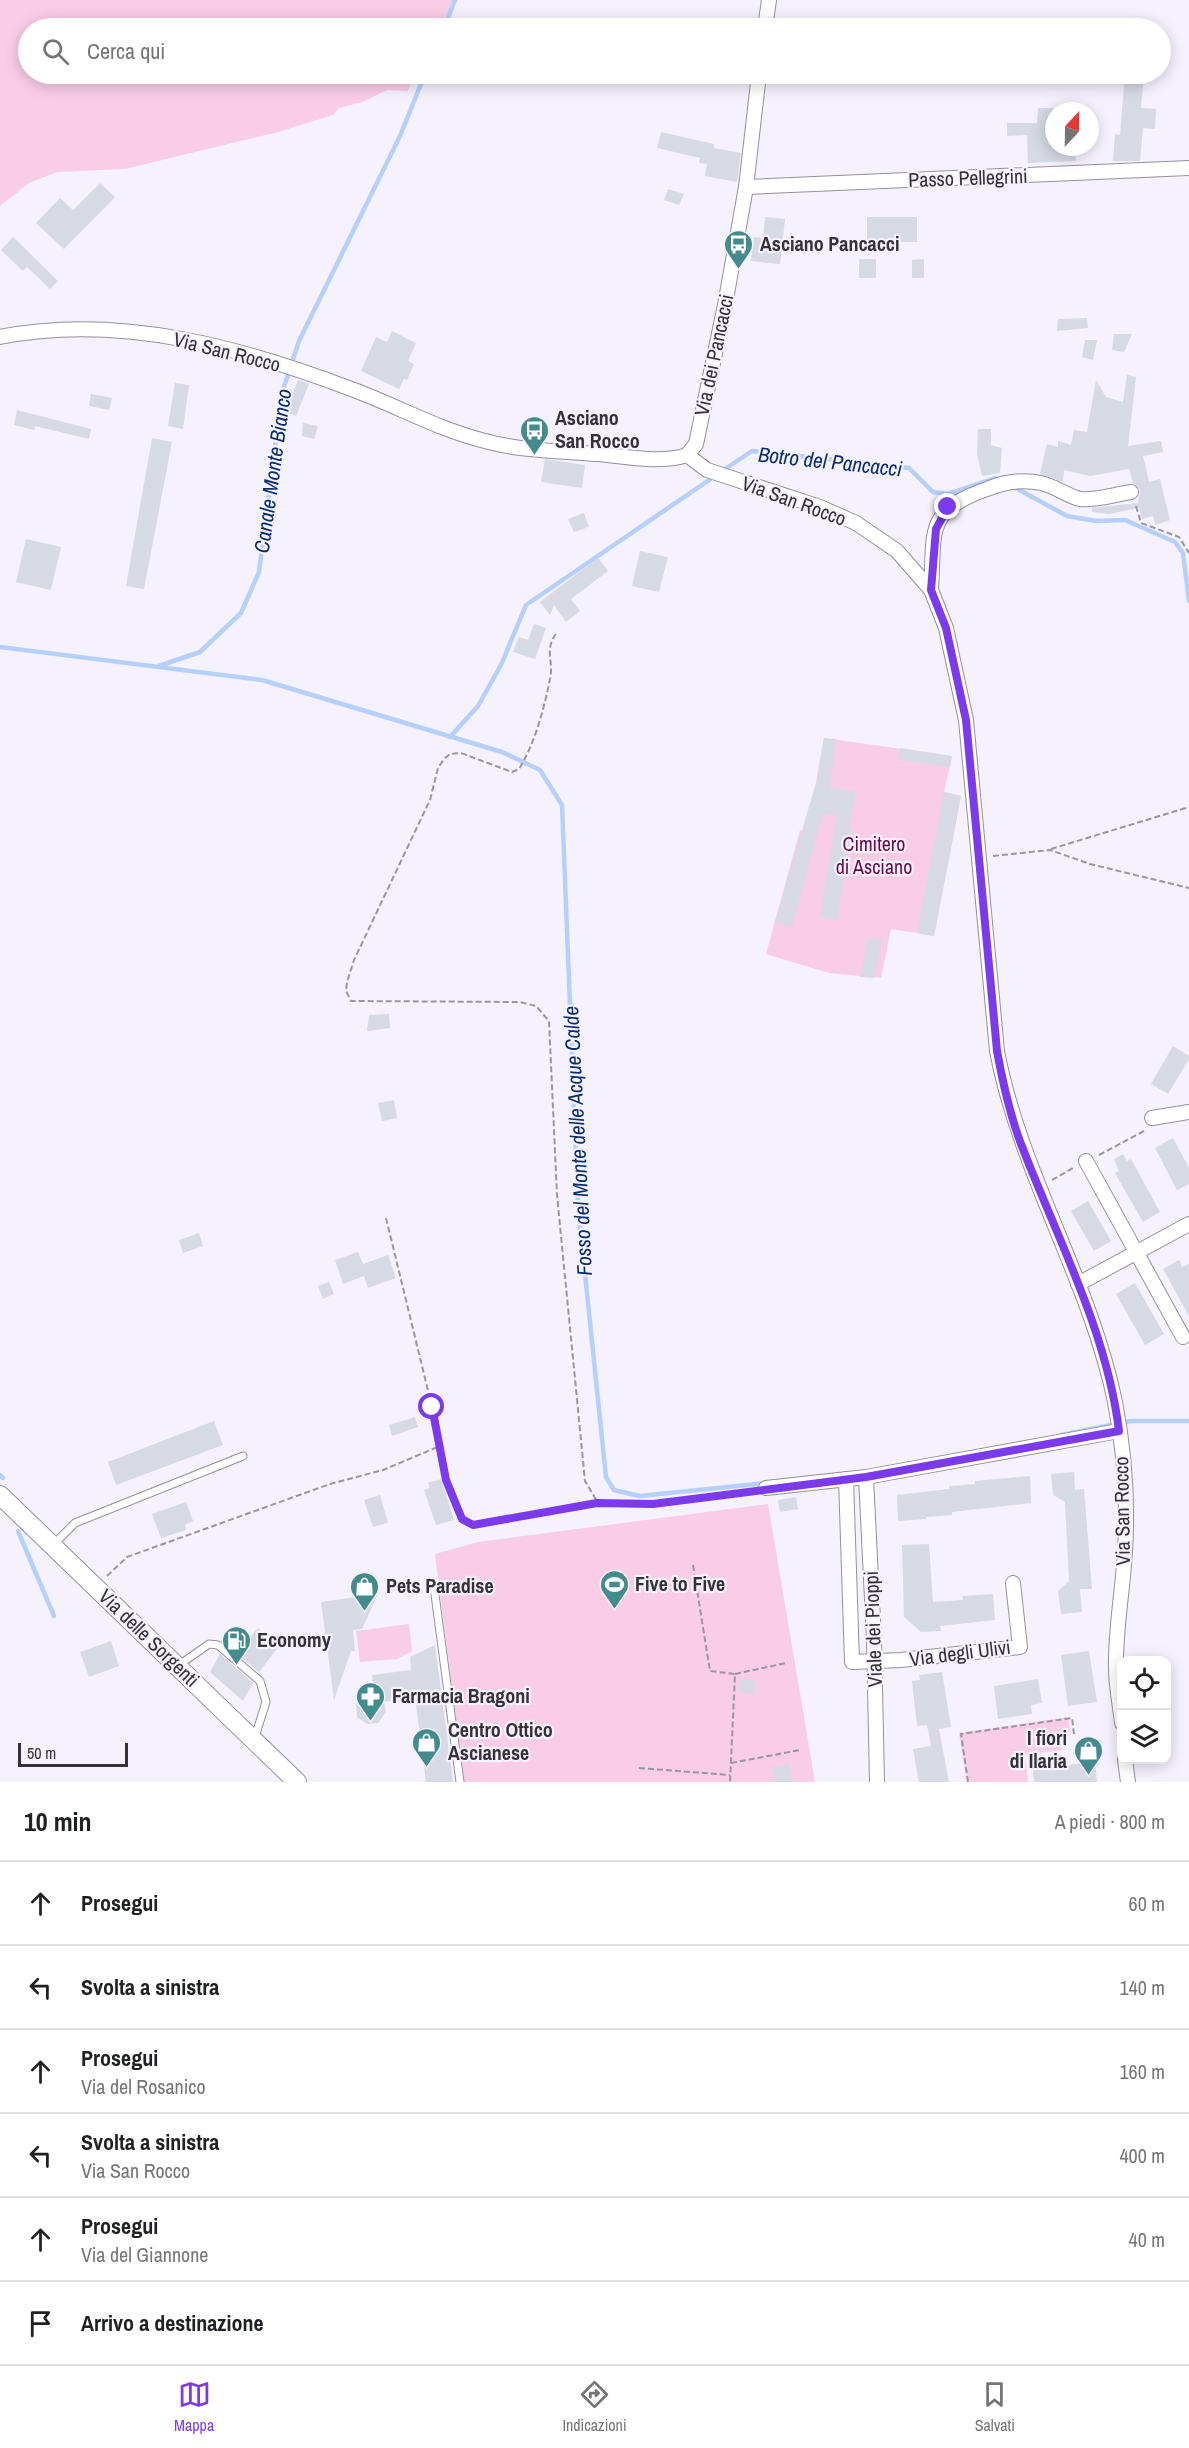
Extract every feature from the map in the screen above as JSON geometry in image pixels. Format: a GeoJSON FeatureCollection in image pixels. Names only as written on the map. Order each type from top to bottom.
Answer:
{"type":"FeatureCollection","features":[{"type":"Feature","properties":{"kind":"main road","name":"Via delle Sorgenti"},"geometry":{"type":"LineString","coordinates":[[0,1495],[297,1782]]}},
{"type":"Feature","properties":{"kind":"street"},"geometry":{"type":"LineString","coordinates":[[766,18],[769,0]]}},
{"type":"Feature","properties":{"kind":"street","name":"Via dei Pancacci"},"geometry":{"type":"LineString","coordinates":[[687,455],[696,444],[710,380],[746,187],[758,84]]}},
{"type":"Feature","properties":{"kind":"street","name":"Passo Pellegrini"},"geometry":{"type":"LineString","coordinates":[[746,187],[1189,168]]}},
{"type":"Feature","properties":{"kind":"street","name":"Via San Rocco"},"geometry":{"type":"LineString","coordinates":[[0,337],[47,331],[142,333],[217,347],[301,370],[488,442],[621,456],[672,458],[687,455],[707,470],[802,500],[856,523],[897,551],[931,590],[946,628],[966,720],[997,1051],[1003,1084],[1022,1147],[1078,1284],[1110,1380],[1118,1424],[1125,1518],[1116,1668],[1121,1710]]}},
{"type":"Feature","properties":{"kind":"street"},"geometry":{"type":"LineString","coordinates":[[931,590],[936,529],[944,512],[961,498],[999,484],[1022,481],[1042,483],[1081,499],[1131,492]]}},
{"type":"Feature","properties":{"kind":"street"},"geometry":{"type":"LineString","coordinates":[[1152,1118],[1189,1112]]}},
{"type":"Feature","properties":{"kind":"street"},"geometry":{"type":"LineString","coordinates":[[1086,1161],[1134,1253],[1183,1337]]}},
{"type":"Feature","properties":{"kind":"street"},"geometry":{"type":"LineString","coordinates":[[1078,1284],[1189,1224]]}},
{"type":"Feature","properties":{"kind":"street"},"geometry":{"type":"LineString","coordinates":[[766,1488],[866,1477],[1118,1424]]}},
{"type":"Feature","properties":{"kind":"street","name":"Viale dei Pioppi"},"geometry":{"type":"LineString","coordinates":[[866,1477],[877,1782]]}},
{"type":"Feature","properties":{"kind":"street"},"geometry":{"type":"LineString","coordinates":[[846,1479],[852,1662],[874,1661]]}},
{"type":"Feature","properties":{"kind":"street","name":"Via degli Ulivi"},"geometry":{"type":"LineString","coordinates":[[874,1661],[1020,1647],[1013,1583]]}},
{"type":"Feature","properties":{"kind":"street"},"geometry":{"type":"LineString","coordinates":[[1126,1764],[1128,1782]]}},
{"type":"Feature","properties":{"kind":"lane"},"geometry":{"type":"LineString","coordinates":[[53,1546],[75,1523],[243,1456]]}},
{"type":"Feature","properties":{"kind":"lane"},"geometry":{"type":"LineString","coordinates":[[434,1587],[460,1782]]}},
{"type":"Feature","properties":{"kind":"lane"},"geometry":{"type":"LineString","coordinates":[[177,1666],[209,1644],[218,1645],[260,1681],[266,1702],[254,1740]]}},
{"type":"Feature","properties":{"kind":"path"},"geometry":{"type":"LineString","coordinates":[[1131,492],[1141,522],[1179,537],[1189,553]]}},
{"type":"Feature","properties":{"kind":"path"},"geometry":{"type":"LineString","coordinates":[[556,634],[549,648],[551,678],[527,756],[519,769],[512,772],[461,753],[444,759],[438,768],[430,800],[354,960],[346,991],[351,1001],[520,1002],[536,1006],[549,1021],[557,1195],[585,1481],[597,1503]]}},
{"type":"Feature","properties":{"kind":"path"},"geometry":{"type":"LineString","coordinates":[[979,858],[1050,850],[1189,807]]}},
{"type":"Feature","properties":{"kind":"path"},"geometry":{"type":"LineString","coordinates":[[1050,850],[1090,864],[1189,888]]}},
{"type":"Feature","properties":{"kind":"path"},"geometry":{"type":"LineString","coordinates":[[1063,1174],[1142,1134],[1152,1118]]}},
{"type":"Feature","properties":{"kind":"path"},"geometry":{"type":"LineString","coordinates":[[386,1218],[446,1480],[462,1519],[473,1525],[597,1503],[653,1504],[766,1488]]}},
{"type":"Feature","properties":{"kind":"path"},"geometry":{"type":"LineString","coordinates":[[99,1589],[108,1574],[127,1557],[330,1484],[382,1470],[440,1446]]}},
{"type":"Feature","properties":{"kind":"path"},"geometry":{"type":"LineString","coordinates":[[693,1565],[710,1671],[735,1674],[786,1663]]}},
{"type":"Feature","properties":{"kind":"path"},"geometry":{"type":"LineString","coordinates":[[729,1782],[735,1674]]}},
{"type":"Feature","properties":{"kind":"path"},"geometry":{"type":"LineString","coordinates":[[968,1782],[961,1734],[1072,1718],[1074,1734]]}},
{"type":"Feature","properties":{"kind":"path"},"geometry":{"type":"LineString","coordinates":[[730,1763],[801,1750]]}},
{"type":"Feature","properties":{"kind":"path"},"geometry":{"type":"LineString","coordinates":[[639,1768],[730,1776]]}},
{"type":"Feature","properties":{"kind":"green space"},"geometry":{"type":"Polygon","coordinates":[[[0,0],[458,0],[444,18],[18,18],[18,84],[411,84],[408,91],[387,90],[362,102],[339,108],[333,115],[278,132],[125,169],[57,172],[29,183],[0,206],[0,0]]]}},
{"type":"Feature","properties":{"kind":"green space","name":"Cimitero di Asciano"},"geometry":{"type":"Polygon","coordinates":[[[824,738],[952,756],[944,792],[961,796],[934,936],[891,929],[881,978],[829,973],[766,954],[800,830],[803,831],[816,783],[824,738]]]}},
{"type":"Feature","properties":{"kind":"green space","name":"Five to Five"},"geometry":{"type":"Polygon","coordinates":[[[768,1504],[815,1782],[464,1782],[435,1554],[478,1542],[768,1504]]]}},
{"type":"Feature","properties":{"kind":"green space"},"geometry":{"type":"Polygon","coordinates":[[[409,1624],[412,1651],[397,1659],[360,1662],[356,1631],[409,1624]]]}},
{"type":"Feature","properties":{"kind":"green space"},"geometry":{"type":"Polygon","coordinates":[[[1068,1717],[1070,1731],[1059,1733],[1062,1750],[1025,1755],[1028,1782],[967,1782],[959,1733],[1068,1717]]]}},
{"type":"Feature","properties":{"kind":"building"},"geometry":{"type":"Polygon","coordinates":[[[1124,84],[1143,84],[1141,108],[1156,109],[1155,129],[1143,128],[1140,161],[1113,161],[1115,134],[1120,135],[1124,84]]]}},
{"type":"Feature","properties":{"kind":"building"},"geometry":{"type":"Polygon","coordinates":[[[1038,108],[1045,108],[1045,156],[1076,156],[1076,161],[1028,163],[1027,135],[1007,136],[1007,123],[1037,123],[1038,108]]]}},
{"type":"Feature","properties":{"kind":"building"},"geometry":{"type":"Polygon","coordinates":[[[661,132],[714,144],[714,148],[741,153],[737,182],[705,176],[707,164],[699,163],[700,158],[657,148],[661,132]]]}},
{"type":"Feature","properties":{"kind":"building"},"geometry":{"type":"Polygon","coordinates":[[[100,183],[115,197],[64,249],[36,223],[60,198],[73,210],[100,183]]]}},
{"type":"Feature","properties":{"kind":"building"},"geometry":{"type":"Polygon","coordinates":[[[668,189],[684,194],[679,205],[664,200],[668,189]]]}},
{"type":"Feature","properties":{"kind":"building"},"geometry":{"type":"Polygon","coordinates":[[[765,217],[785,219],[780,264],[751,261],[754,237],[763,238],[765,217]]]}},
{"type":"Feature","properties":{"kind":"building"},"geometry":{"type":"Polygon","coordinates":[[[867,217],[917,217],[917,242],[867,242],[867,217]]]}},
{"type":"Feature","properties":{"kind":"building"},"geometry":{"type":"Polygon","coordinates":[[[13,237],[58,281],[50,289],[27,267],[23,271],[1,250],[13,237]]]}},
{"type":"Feature","properties":{"kind":"building"},"geometry":{"type":"Polygon","coordinates":[[[859,259],[876,259],[876,278],[859,278],[859,259]]]}},
{"type":"Feature","properties":{"kind":"building"},"geometry":{"type":"Polygon","coordinates":[[[924,259],[924,278],[912,278],[912,260],[924,259]]]}},
{"type":"Feature","properties":{"kind":"building"},"geometry":{"type":"Polygon","coordinates":[[[1087,318],[1088,328],[1057,331],[1058,319],[1087,318]]]}},
{"type":"Feature","properties":{"kind":"building"},"geometry":{"type":"Polygon","coordinates":[[[392,331],[416,343],[408,361],[414,364],[407,380],[404,379],[399,389],[361,371],[376,337],[387,342],[392,331]]]}},
{"type":"Feature","properties":{"kind":"building"},"geometry":{"type":"Polygon","coordinates":[[[1114,334],[1132,334],[1124,352],[1112,350],[1114,334]]]}},
{"type":"Feature","properties":{"kind":"building"},"geometry":{"type":"Polygon","coordinates":[[[1085,340],[1097,340],[1093,360],[1082,357],[1085,340]]]}},
{"type":"Feature","properties":{"kind":"building"},"geometry":{"type":"Polygon","coordinates":[[[1127,375],[1136,377],[1128,446],[1161,441],[1163,452],[1143,456],[1149,482],[1160,479],[1170,520],[1155,525],[1153,516],[1142,519],[1139,508],[1109,514],[1092,512],[1092,508],[1138,503],[1140,490],[1133,483],[1129,469],[1090,476],[1064,470],[1063,482],[1040,474],[1047,444],[1058,447],[1058,441],[1071,445],[1074,430],[1087,432],[1096,380],[1106,397],[1123,402],[1127,375]]]}},
{"type":"Feature","properties":{"kind":"building"},"geometry":{"type":"Polygon","coordinates":[[[298,380],[309,384],[296,416],[285,412],[298,380]]]}},
{"type":"Feature","properties":{"kind":"building"},"geometry":{"type":"Polygon","coordinates":[[[175,383],[189,385],[183,429],[168,426],[175,383]]]}},
{"type":"Feature","properties":{"kind":"building"},"geometry":{"type":"Polygon","coordinates":[[[91,394],[112,398],[109,410],[89,406],[91,394]]]}},
{"type":"Feature","properties":{"kind":"building"},"geometry":{"type":"Polygon","coordinates":[[[17,410],[91,429],[89,439],[35,426],[34,430],[14,425],[17,410]]]}},
{"type":"Feature","properties":{"kind":"building"},"geometry":{"type":"Polygon","coordinates":[[[303,423],[318,426],[314,439],[302,436],[303,423]]]}},
{"type":"Feature","properties":{"kind":"building"},"geometry":{"type":"Polygon","coordinates":[[[978,429],[991,429],[991,445],[1002,448],[1000,473],[982,476],[977,454],[978,429]]]}},
{"type":"Feature","properties":{"kind":"building"},"geometry":{"type":"Polygon","coordinates":[[[152,438],[172,442],[144,589],[126,586],[152,438]]]}},
{"type":"Feature","properties":{"kind":"building"},"geometry":{"type":"Polygon","coordinates":[[[545,459],[585,465],[582,488],[541,482],[545,459]]]}},
{"type":"Feature","properties":{"kind":"building"},"geometry":{"type":"Polygon","coordinates":[[[584,513],[589,527],[574,532],[568,519],[584,513]]]}},
{"type":"Feature","properties":{"kind":"building"},"geometry":{"type":"Polygon","coordinates":[[[26,539],[61,547],[51,590],[16,582],[26,539]]]}},
{"type":"Feature","properties":{"kind":"building"},"geometry":{"type":"Polygon","coordinates":[[[640,551],[668,557],[659,592],[632,586],[640,551]]]}},
{"type":"Feature","properties":{"kind":"building"},"geometry":{"type":"Polygon","coordinates":[[[598,558],[608,571],[571,599],[580,611],[566,622],[554,605],[550,615],[540,602],[598,558]]]}},
{"type":"Feature","properties":{"kind":"building"},"geometry":{"type":"Polygon","coordinates":[[[534,624],[546,628],[535,659],[513,652],[519,637],[528,640],[534,624]]]}},
{"type":"Feature","properties":{"kind":"building"},"geometry":{"type":"Polygon","coordinates":[[[824,738],[836,739],[830,788],[856,791],[837,921],[820,917],[837,816],[823,813],[792,927],[775,922],[816,783],[824,738]]]}},
{"type":"Feature","properties":{"kind":"building"},"geometry":{"type":"Polygon","coordinates":[[[900,748],[952,756],[950,767],[898,760],[900,748]]]}},
{"type":"Feature","properties":{"kind":"building"},"geometry":{"type":"Polygon","coordinates":[[[944,792],[961,796],[934,936],[917,933],[944,792]]]}},
{"type":"Feature","properties":{"kind":"building"},"geometry":{"type":"Polygon","coordinates":[[[868,938],[882,940],[874,978],[860,977],[868,938]]]}},
{"type":"Feature","properties":{"kind":"building"},"geometry":{"type":"Polygon","coordinates":[[[389,1014],[390,1028],[367,1031],[369,1015],[389,1014]]]}},
{"type":"Feature","properties":{"kind":"building"},"geometry":{"type":"Polygon","coordinates":[[[1173,1046],[1189,1056],[1189,1059],[1168,1094],[1151,1084],[1173,1046]]]}},
{"type":"Feature","properties":{"kind":"building"},"geometry":{"type":"Polygon","coordinates":[[[394,1100],[397,1118],[382,1121],[378,1103],[394,1100]]]}},
{"type":"Feature","properties":{"kind":"building"},"geometry":{"type":"Polygon","coordinates":[[[1173,1138],[1189,1168],[1189,1184],[1177,1190],[1155,1148],[1173,1138]]]}},
{"type":"Feature","properties":{"kind":"building"},"geometry":{"type":"Polygon","coordinates":[[[1123,1154],[1127,1161],[1131,1159],[1160,1212],[1143,1222],[1115,1173],[1119,1171],[1114,1159],[1123,1154]]]}},
{"type":"Feature","properties":{"kind":"building"},"geometry":{"type":"Polygon","coordinates":[[[1088,1201],[1111,1241],[1094,1251],[1071,1211],[1088,1201]]]}},
{"type":"Feature","properties":{"kind":"building"},"geometry":{"type":"Polygon","coordinates":[[[199,1233],[203,1246],[183,1253],[179,1240],[199,1233]]]}},
{"type":"Feature","properties":{"kind":"building"},"geometry":{"type":"Polygon","coordinates":[[[358,1252],[363,1264],[388,1255],[396,1278],[368,1288],[364,1276],[343,1284],[335,1260],[358,1252]]]}},
{"type":"Feature","properties":{"kind":"building"},"geometry":{"type":"Polygon","coordinates":[[[1179,1260],[1182,1267],[1189,1264],[1189,1316],[1163,1269],[1179,1260]]]}},
{"type":"Feature","properties":{"kind":"building"},"geometry":{"type":"Polygon","coordinates":[[[329,1282],[334,1294],[323,1299],[318,1286],[329,1282]]]}},
{"type":"Feature","properties":{"kind":"building"},"geometry":{"type":"Polygon","coordinates":[[[1135,1283],[1164,1334],[1145,1345],[1116,1294],[1135,1283]]]}},
{"type":"Feature","properties":{"kind":"building"},"geometry":{"type":"Polygon","coordinates":[[[415,1417],[418,1427],[392,1436],[389,1425],[415,1417]]]}},
{"type":"Feature","properties":{"kind":"building"},"geometry":{"type":"Polygon","coordinates":[[[214,1421],[223,1445],[116,1485],[108,1462],[214,1421]]]}},
{"type":"Feature","properties":{"kind":"building"},"geometry":{"type":"Polygon","coordinates":[[[1074,1472],[1075,1490],[1084,1489],[1092,1589],[1080,1589],[1082,1612],[1061,1614],[1058,1591],[1069,1581],[1065,1502],[1053,1495],[1051,1474],[1074,1472]]]}},
{"type":"Feature","properties":{"kind":"building"},"geometry":{"type":"Polygon","coordinates":[[[1030,1476],[1031,1503],[898,1521],[897,1495],[949,1489],[949,1486],[975,1484],[975,1481],[1030,1476]]]}},
{"type":"Feature","properties":{"kind":"building"},"geometry":{"type":"Polygon","coordinates":[[[441,1479],[454,1520],[436,1525],[424,1490],[430,1488],[428,1483],[441,1479]]]}},
{"type":"Feature","properties":{"kind":"building"},"geometry":{"type":"Polygon","coordinates":[[[380,1495],[388,1523],[373,1527],[364,1500],[380,1495]]]}},
{"type":"Feature","properties":{"kind":"building"},"geometry":{"type":"Polygon","coordinates":[[[796,1497],[798,1509],[780,1512],[778,1500],[796,1497]]]}},
{"type":"Feature","properties":{"kind":"building"},"geometry":{"type":"Polygon","coordinates":[[[186,1502],[193,1521],[185,1525],[186,1530],[161,1538],[152,1514],[186,1502]]]}},
{"type":"Feature","properties":{"kind":"building"},"geometry":{"type":"Polygon","coordinates":[[[929,1544],[933,1602],[963,1600],[962,1596],[993,1594],[995,1620],[940,1626],[941,1631],[921,1632],[904,1617],[902,1545],[929,1544]]]}},
{"type":"Feature","properties":{"kind":"building"},"geometry":{"type":"Polygon","coordinates":[[[378,1594],[362,1629],[353,1630],[355,1651],[351,1651],[334,1700],[321,1602],[378,1594]]]}},
{"type":"Feature","properties":{"kind":"building"},"geometry":{"type":"Polygon","coordinates":[[[258,1628],[279,1646],[259,1672],[236,1653],[258,1628]]]}},
{"type":"Feature","properties":{"kind":"building"},"geometry":{"type":"Polygon","coordinates":[[[111,1641],[119,1666],[89,1677],[80,1652],[111,1641]]]}},
{"type":"Feature","properties":{"kind":"building"},"geometry":{"type":"Polygon","coordinates":[[[435,1645],[453,1782],[426,1782],[415,1697],[384,1702],[386,1712],[378,1723],[367,1724],[357,1717],[356,1705],[363,1695],[374,1693],[372,1675],[411,1670],[410,1657],[435,1645]]]}},
{"type":"Feature","properties":{"kind":"building"},"geometry":{"type":"Polygon","coordinates":[[[1089,1651],[1097,1702],[1068,1706],[1061,1655],[1089,1651]]]}},
{"type":"Feature","properties":{"kind":"building"},"geometry":{"type":"Polygon","coordinates":[[[220,1654],[253,1683],[243,1701],[210,1672],[220,1654]]]}},
{"type":"Feature","properties":{"kind":"building"},"geometry":{"type":"Polygon","coordinates":[[[942,1672],[951,1727],[939,1729],[949,1782],[919,1782],[913,1749],[931,1746],[927,1725],[917,1726],[912,1681],[920,1680],[919,1675],[942,1672]]]}},
{"type":"Feature","properties":{"kind":"building"},"geometry":{"type":"Polygon","coordinates":[[[740,1679],[755,1680],[754,1694],[739,1692],[740,1679]]]}},
{"type":"Feature","properties":{"kind":"building"},"geometry":{"type":"Polygon","coordinates":[[[1038,1679],[1042,1703],[1031,1705],[1032,1714],[998,1719],[994,1686],[1038,1679]]]}},
{"type":"Feature","properties":{"kind":"building"},"geometry":{"type":"Polygon","coordinates":[[[1067,1759],[1067,1765],[1095,1762],[1097,1782],[1034,1782],[1032,1762],[1067,1759]]]}},
{"type":"Feature","properties":{"kind":"building"},"geometry":{"type":"Polygon","coordinates":[[[789,1764],[792,1782],[775,1782],[772,1767],[789,1764]]]}},
{"type":"Feature","properties":{"kind":"waterway","name":"Canale Monte Bianco"},"geometry":{"type":"LineString","coordinates":[[448,18],[455,0]]}},
{"type":"Feature","properties":{"kind":"waterway","name":"Canale Monte Bianco"},"geometry":{"type":"LineString","coordinates":[[159,666],[200,652],[241,613],[259,572],[282,393],[299,341],[400,136],[421,84]]}},
{"type":"Feature","properties":{"kind":"waterway","name":"Botro del Pancacci"},"geometry":{"type":"LineString","coordinates":[[722,471],[752,451],[909,468],[933,492],[948,494],[996,478],[1002,481]]}},
{"type":"Feature","properties":{"kind":"waterway","name":"Botro del Pancacci"},"geometry":{"type":"LineString","coordinates":[[450,737],[478,706],[501,665],[526,605],[715,476]]}},
{"type":"Feature","properties":{"kind":"waterway","name":"Botro del Pancacci"},"geometry":{"type":"LineString","coordinates":[[1012,486],[1067,516],[1096,521],[1125,520],[1175,542],[1183,553],[1189,601]]}},
{"type":"Feature","properties":{"kind":"waterway","name":"Fosso del Monte delle Acque Calde"},"geometry":{"type":"LineString","coordinates":[[0,647],[262,680],[502,752],[540,770],[562,805],[578,1206],[606,1477],[614,1490],[640,1496],[766,1483]]}},
{"type":"Feature","properties":{"kind":"waterway","name":"Fosso del Monte delle Acque Calde"},"geometry":{"type":"LineString","coordinates":[[1061,1435],[1131,1421],[1189,1421]]}},
{"type":"Feature","properties":{"kind":"waterway"},"geometry":{"type":"LineString","coordinates":[[0,1475],[3,1478]]}},
{"type":"Feature","properties":{"kind":"waterway"},"geometry":{"type":"LineString","coordinates":[[18,1531],[54,1616]]}},
{"type":"Feature","properties":{"kind":"place","name":"Asciano Pancacci"},"geometry":{"type":"Point","coordinates":[739,270]}},
{"type":"Feature","properties":{"kind":"place","name":"Asciano San Rocco"},"geometry":{"type":"Point","coordinates":[534,456]}},
{"type":"Feature","properties":{"kind":"place","name":"Five to Five"},"geometry":{"type":"Point","coordinates":[614,1610]}},
{"type":"Feature","properties":{"kind":"place","name":"Pets Paradise"},"geometry":{"type":"Point","coordinates":[365,1612]}},
{"type":"Feature","properties":{"kind":"place","name":"Economy"},"geometry":{"type":"Point","coordinates":[236,1666]}},
{"type":"Feature","properties":{"kind":"place","name":"Farmacia Bragoni"},"geometry":{"type":"Point","coordinates":[371,1722]}},
{"type":"Feature","properties":{"kind":"place","name":"Centro Ottico Ascianese"},"geometry":{"type":"Point","coordinates":[427,1768]}},
{"type":"Feature","properties":{"kind":"place","name":"I fiori di Ilaria"},"geometry":{"type":"Point","coordinates":[1088,1776]}},
{"type":"Feature","properties":{"kind":"route"},"geometry":{"type":"LineString","coordinates":[[432,1407],[446,1480],[462,1519],[473,1525],[597,1503],[653,1504],[866,1477],[1119,1431],[1113,1392],[1097,1340],[1078,1284],[1022,1147],[1003,1084],[997,1051],[974,786],[966,720],[946,628],[931,590],[936,529],[948,507]]}}]}
